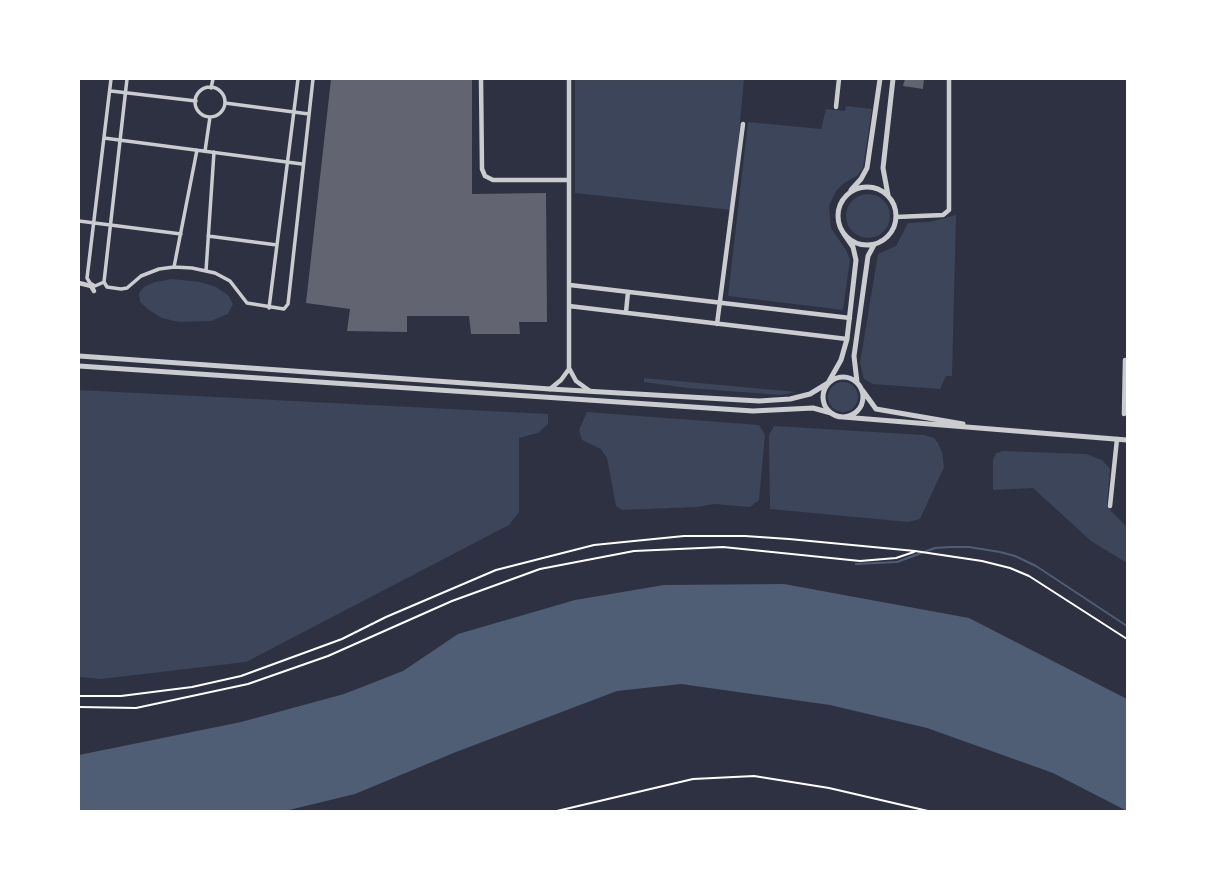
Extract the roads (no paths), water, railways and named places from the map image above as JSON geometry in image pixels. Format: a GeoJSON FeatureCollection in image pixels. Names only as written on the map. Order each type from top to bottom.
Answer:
{"type":"FeatureCollection","features":[{"type":"Feature","properties":{"kind":"street"},"geometry":{"type":"LineString","coordinates":[[104,282],[95,286],[88,278],[111,79]]}},
{"type":"Feature","properties":{"kind":"street"},"geometry":{"type":"LineString","coordinates":[[127,79],[104,282],[107,287],[127,288],[141,276],[174,267],[206,271],[230,281],[247,303],[284,309],[288,303],[313,79]]}},
{"type":"Feature","properties":{"kind":"street"},"geometry":{"type":"LineString","coordinates":[[211,88],[213,79]]}},
{"type":"Feature","properties":{"kind":"street"},"geometry":{"type":"LineString","coordinates":[[269,308],[298,79]]}},
{"type":"Feature","properties":{"kind":"street"},"geometry":{"type":"LineString","coordinates":[[481,79],[484,175],[493,180],[569,180]]}},
{"type":"Feature","properties":{"kind":"street"},"geometry":{"type":"LineString","coordinates":[[569,79],[569,368],[576,381],[591,391]]}},
{"type":"Feature","properties":{"kind":"street"},"geometry":{"type":"LineString","coordinates":[[836,107],[839,79]]}},
{"type":"Feature","properties":{"kind":"street"},"geometry":{"type":"LineString","coordinates":[[831,413],[823,402],[823,395],[839,365],[847,339],[856,260],[853,247],[840,226],[838,210],[867,168],[880,79]]}},
{"type":"Feature","properties":{"kind":"street"},"geometry":{"type":"LineString","coordinates":[[857,382],[854,356],[868,256],[872,246],[890,234],[896,217],[883,168],[885,131],[893,79]]}},
{"type":"Feature","properties":{"kind":"street"},"geometry":{"type":"LineString","coordinates":[[896,217],[943,215],[949,210],[949,79]]}},
{"type":"Feature","properties":{"kind":"street"},"geometry":{"type":"LineString","coordinates":[[211,88],[222,94],[225,103],[221,113],[210,117],[198,111],[196,101],[200,92],[211,88]]}},
{"type":"Feature","properties":{"kind":"street"},"geometry":{"type":"LineString","coordinates":[[110,91],[196,101]]}},
{"type":"Feature","properties":{"kind":"street"},"geometry":{"type":"LineString","coordinates":[[225,103],[309,114]]}},
{"type":"Feature","properties":{"kind":"street"},"geometry":{"type":"LineString","coordinates":[[205,151],[210,117]]}},
{"type":"Feature","properties":{"kind":"street"},"geometry":{"type":"LineString","coordinates":[[717,324],[743,124]]}},
{"type":"Feature","properties":{"kind":"street"},"geometry":{"type":"LineString","coordinates":[[104,138],[302,164]]}},
{"type":"Feature","properties":{"kind":"street"},"geometry":{"type":"LineString","coordinates":[[174,267],[197,150]]}},
{"type":"Feature","properties":{"kind":"street"},"geometry":{"type":"LineString","coordinates":[[206,271],[214,152]]}},
{"type":"Feature","properties":{"kind":"street"},"geometry":{"type":"LineString","coordinates":[[846,195],[854,190],[872,187],[888,195]]}},
{"type":"Feature","properties":{"kind":"street"},"geometry":{"type":"LineString","coordinates":[[79,221],[181,234]]}},
{"type":"Feature","properties":{"kind":"street"},"geometry":{"type":"LineString","coordinates":[[844,234],[858,244],[876,244]]}},
{"type":"Feature","properties":{"kind":"street"},"geometry":{"type":"LineString","coordinates":[[208,236],[277,245]]}},
{"type":"Feature","properties":{"kind":"street"},"geometry":{"type":"LineString","coordinates":[[79,283],[91,286],[94,291]]}},
{"type":"Feature","properties":{"kind":"street"},"geometry":{"type":"LineString","coordinates":[[570,285],[850,318]]}},
{"type":"Feature","properties":{"kind":"street"},"geometry":{"type":"LineString","coordinates":[[626,313],[628,292]]}},
{"type":"Feature","properties":{"kind":"street"},"geometry":{"type":"LineString","coordinates":[[569,306],[847,339]]}},
{"type":"Feature","properties":{"kind":"street"},"geometry":{"type":"LineString","coordinates":[[79,356],[765,401],[803,397],[839,377],[852,378],[876,409],[983,428]]}},
{"type":"Feature","properties":{"kind":"street"},"geometry":{"type":"LineString","coordinates":[[1124,414],[1125,360]]}},
{"type":"Feature","properties":{"kind":"street"},"geometry":{"type":"LineString","coordinates":[[79,366],[753,411],[813,408],[843,417],[1127,440]]}},
{"type":"Feature","properties":{"kind":"street"},"geometry":{"type":"LineString","coordinates":[[550,389],[561,380],[569,368]]}},
{"type":"Feature","properties":{"kind":"street"},"geometry":{"type":"LineString","coordinates":[[843,417],[859,409],[864,397],[863,391]]}},
{"type":"Feature","properties":{"kind":"street"},"geometry":{"type":"LineString","coordinates":[[1110,506],[1117,439]]}},
{"type":"Feature","properties":{"kind":"waterway"},"geometry":{"type":"LineString","coordinates":[[856,564],[897,562],[935,548],[969,547],[1000,552],[1036,566],[1127,626]]}}]}
